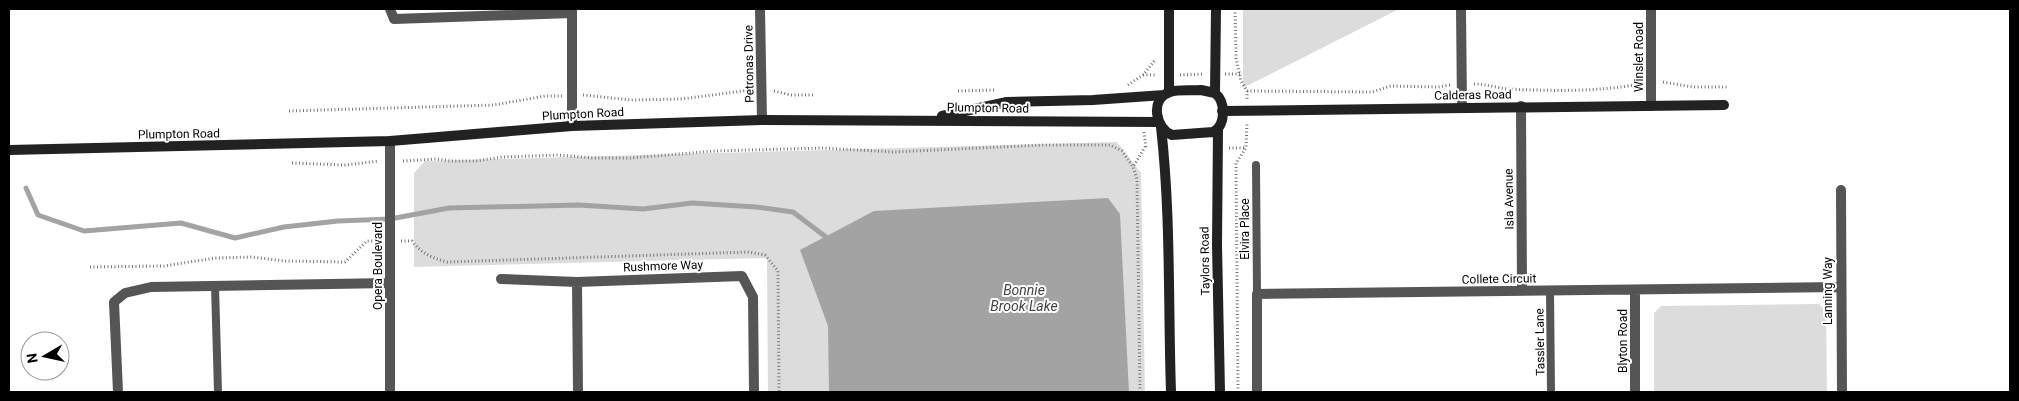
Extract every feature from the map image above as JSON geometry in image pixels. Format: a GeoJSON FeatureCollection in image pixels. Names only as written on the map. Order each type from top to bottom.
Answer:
{"type":"FeatureCollection","features":[{"type":"Feature","properties":{"kind":"street"},"geometry":{"type":"LineString","coordinates":[[390,9],[394,19],[572,11],[572,126]]}},
{"type":"Feature","properties":{"kind":"street","name":"Petronas Drive"},"geometry":{"type":"LineString","coordinates":[[760,9],[762,120]]}},
{"type":"Feature","properties":{"kind":"street"},"geometry":{"type":"LineString","coordinates":[[1169,9],[1169,75],[1167,94],[1158,107],[1166,169],[1168,212],[1171,392]]}},
{"type":"Feature","properties":{"kind":"street"},"geometry":{"type":"LineString","coordinates":[[1160,125],[1167,133],[1172,135],[1204,133],[1218,129],[1222,123],[1221,99],[1216,93],[1215,74],[1216,9]]}},
{"type":"Feature","properties":{"kind":"street"},"geometry":{"type":"LineString","coordinates":[[1461,9],[1462,107]]}},
{"type":"Feature","properties":{"kind":"street","name":"Winslet Road"},"geometry":{"type":"LineString","coordinates":[[1651,9],[1651,106]]}},
{"type":"Feature","properties":{"kind":"street"},"geometry":{"type":"LineString","coordinates":[[924,120],[1007,102],[1093,100],[1201,90],[1216,93]]}},
{"type":"Feature","properties":{"kind":"street","name":"Calderas Road"},"geometry":{"type":"LineString","coordinates":[[1222,111],[1724,105]]}},
{"type":"Feature","properties":{"kind":"street","name":"Isla Avenue"},"geometry":{"type":"LineString","coordinates":[[1520,106],[1522,291]]}},
{"type":"Feature","properties":{"kind":"street","name":"Plumpton Road"},"geometry":{"type":"LineString","coordinates":[[9,150],[390,141],[572,126],[762,120],[924,120],[1160,125]]}},
{"type":"Feature","properties":{"kind":"street","name":"Taylors Road"},"geometry":{"type":"LineString","coordinates":[[1218,129],[1217,236],[1220,392]]}},
{"type":"Feature","properties":{"kind":"street","name":"Opera Boulevard"},"geometry":{"type":"LineString","coordinates":[[390,141],[390,392]]}},
{"type":"Feature","properties":{"kind":"street","name":"Lanning Way"},"geometry":{"type":"LineString","coordinates":[[1840,190],[1842,392]]}},
{"type":"Feature","properties":{"kind":"street","name":"Rushmore Way"},"geometry":{"type":"LineString","coordinates":[[577,282],[742,276],[753,297],[754,392]]}},
{"type":"Feature","properties":{"kind":"street"},"geometry":{"type":"LineString","coordinates":[[501,279],[577,282],[578,392]]}},
{"type":"Feature","properties":{"kind":"street"},"geometry":{"type":"LineString","coordinates":[[118,392],[114,302],[126,293],[151,287],[390,283]]}},
{"type":"Feature","properties":{"kind":"street","name":"Collete Circuit"},"geometry":{"type":"LineString","coordinates":[[1256,294],[1841,287]]}},
{"type":"Feature","properties":{"kind":"street","name":"Blyton Road"},"geometry":{"type":"LineString","coordinates":[[1635,290],[1635,392]]}},
{"type":"Feature","properties":{"kind":"street"},"geometry":{"type":"LineString","coordinates":[[1256,294],[1257,392]]}},
{"type":"Feature","properties":{"kind":"lane","name":"Elvira Place"},"geometry":{"type":"LineString","coordinates":[[1256,165],[1256,294]]}},
{"type":"Feature","properties":{"kind":"lane"},"geometry":{"type":"LineString","coordinates":[[215,286],[218,392]]}},
{"type":"Feature","properties":{"kind":"lane","name":"Tassler Lane"},"geometry":{"type":"LineString","coordinates":[[1550,291],[1551,392]]}},
{"type":"Feature","properties":{"kind":"path"},"geometry":{"type":"LineString","coordinates":[[1235,9],[1236,58],[1241,81],[1247,91],[1372,92],[1391,86],[1438,88],[1462,84],[1483,84],[1506,89],[1608,89],[1651,82],[1669,82],[1693,87],[1727,87]]}},
{"type":"Feature","properties":{"kind":"path"},"geometry":{"type":"LineString","coordinates":[[1143,75],[1240,74]]}},
{"type":"Feature","properties":{"kind":"path"},"geometry":{"type":"LineString","coordinates":[[289,111],[494,105],[545,96],[586,95],[631,100],[682,99],[740,90],[761,89],[790,95],[815,95]]}},
{"type":"Feature","properties":{"kind":"path"},"geometry":{"type":"LineString","coordinates":[[292,163],[345,165],[436,159],[476,161],[502,157],[558,155],[593,158],[630,158],[716,152],[824,148],[894,152],[1043,145],[1110,145],[1122,152],[1133,167],[1137,179],[1140,392]]}},
{"type":"Feature","properties":{"kind":"path"},"geometry":{"type":"LineString","coordinates":[[1133,167],[1145,147]]}},
{"type":"Feature","properties":{"kind":"path"},"geometry":{"type":"LineString","coordinates":[[1238,392],[1236,163],[1246,148]]}},
{"type":"Feature","properties":{"kind":"path"},"geometry":{"type":"LineString","coordinates":[[90,267],[164,266],[215,258],[252,257],[285,261],[345,262],[367,241],[412,241],[417,248],[427,255],[447,262],[494,260]]}},
{"type":"Feature","properties":{"kind":"shaded area"},"geometry":{"type":"Polygon","coordinates":[[[1243,9],[1399,9],[1243,88],[1243,9]]]}},
{"type":"Feature","properties":{"kind":"shaded area"},"geometry":{"type":"Polygon","coordinates":[[[1117,142],[1141,173],[1145,392],[768,392],[767,258],[414,267],[414,173],[425,161],[1117,142]]]}},
{"type":"Feature","properties":{"kind":"shaded area"},"geometry":{"type":"Polygon","coordinates":[[[1819,304],[1826,311],[1827,392],[1654,392],[1654,313],[1661,306],[1819,304]]]}},
{"type":"Feature","properties":{"kind":"water","name":"Bonnie Brook Lake"},"geometry":{"type":"Polygon","coordinates":[[[1108,198],[1120,214],[1129,392],[829,392],[828,326],[800,250],[874,211],[1108,198]]]}},
{"type":"Feature","properties":{"kind":"waterway"},"geometry":{"type":"LineString","coordinates":[[26,188],[38,215],[84,231],[181,223],[235,238],[284,227],[338,221],[390,219],[449,208],[579,205],[643,209],[692,203],[756,207],[793,212],[826,237],[829,242]]}}]}
